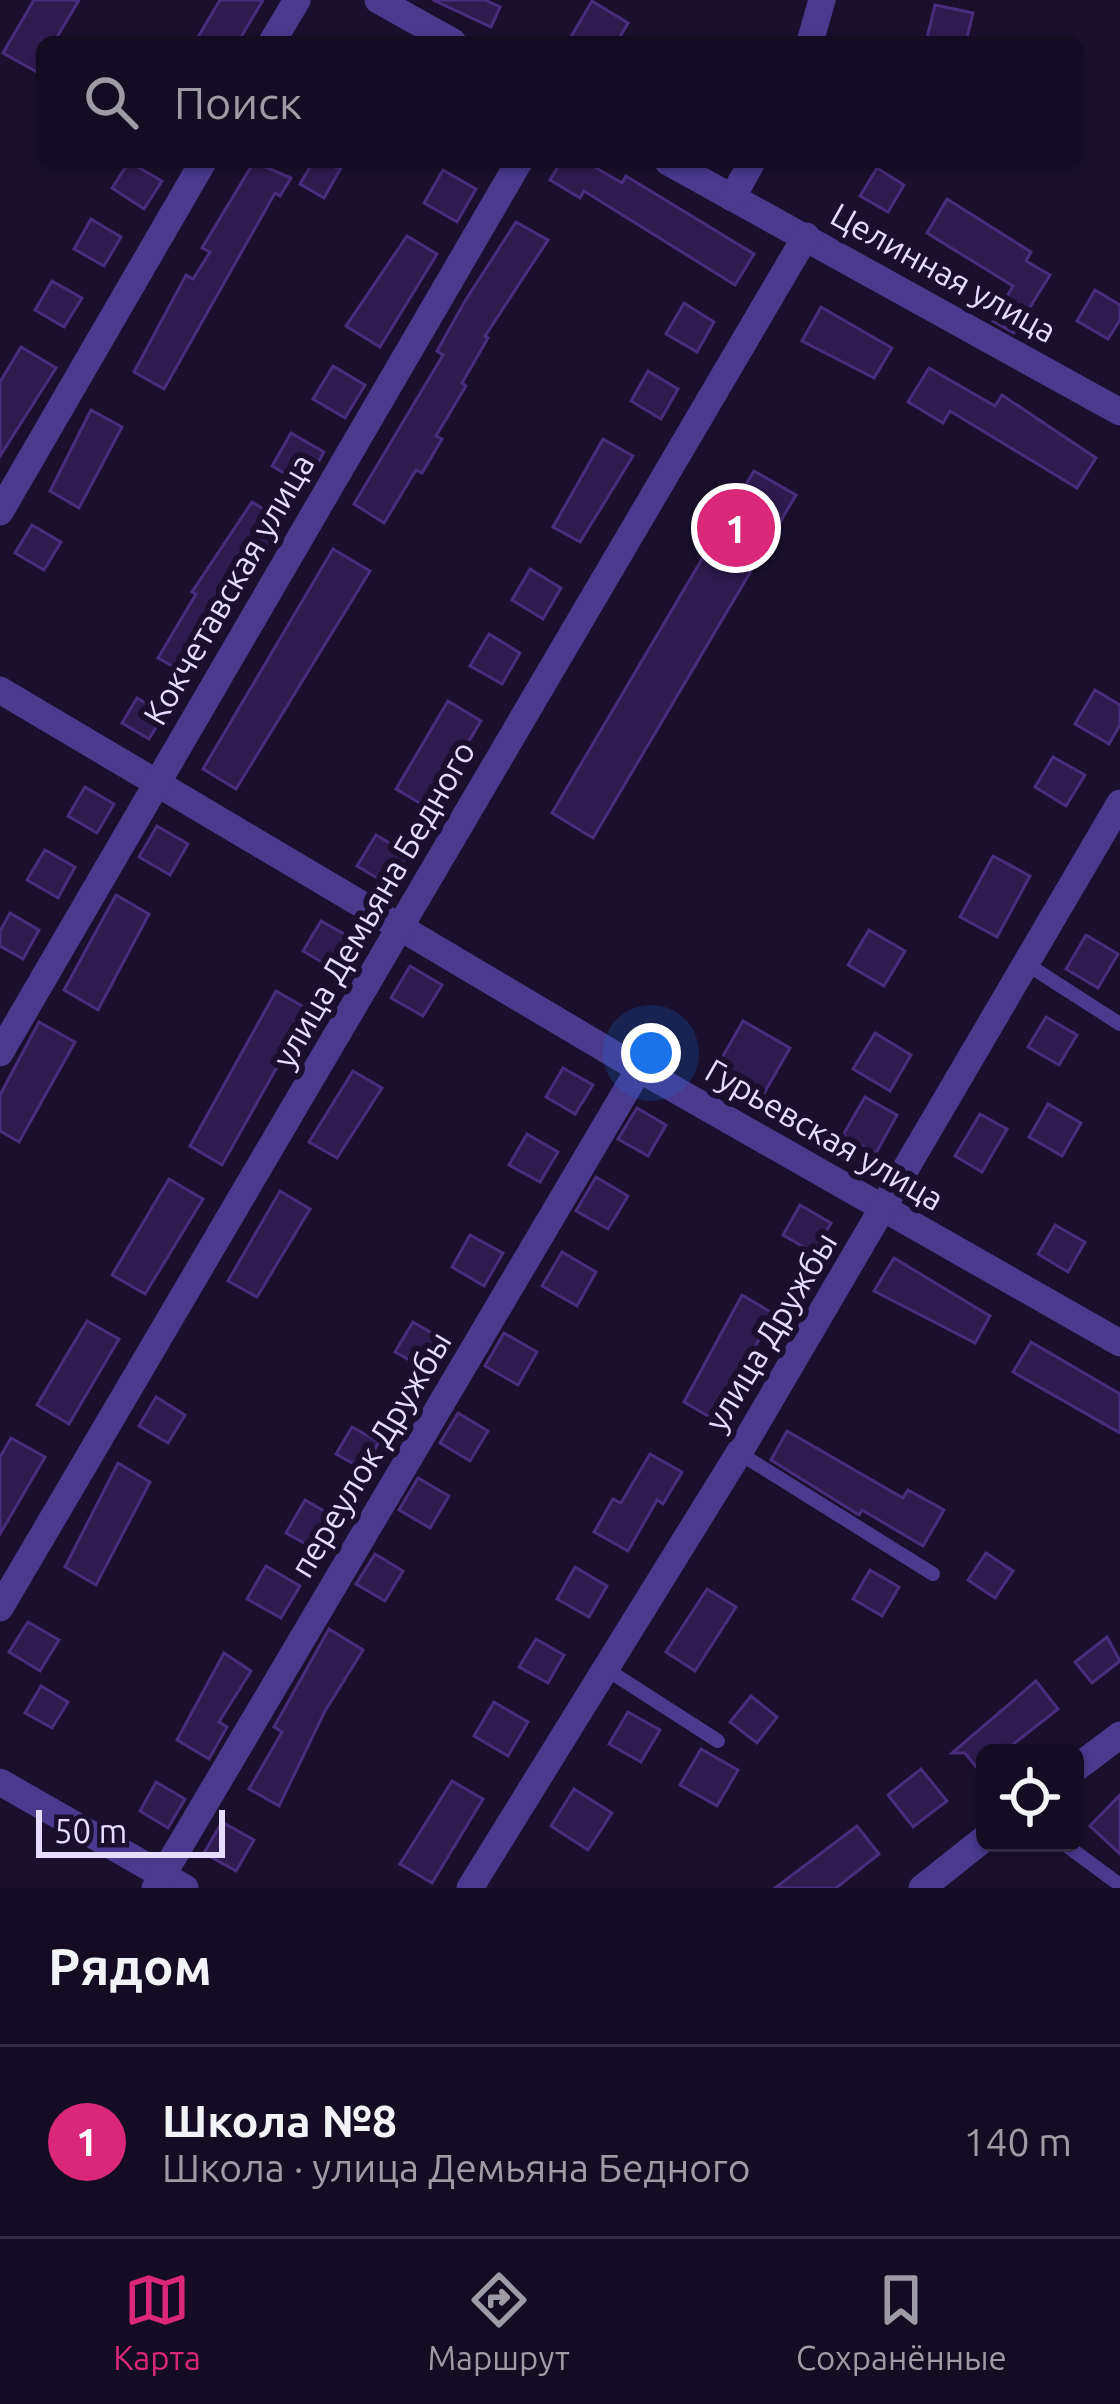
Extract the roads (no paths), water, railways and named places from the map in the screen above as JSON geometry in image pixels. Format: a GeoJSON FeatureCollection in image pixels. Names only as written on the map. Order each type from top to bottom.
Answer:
{"type":"FeatureCollection","features":[{"type":"Feature","properties":{"kind":"street"},"geometry":{"type":"LineString","coordinates":[[276,36],[297,0]]}},
{"type":"Feature","properties":{"kind":"street"},"geometry":{"type":"LineString","coordinates":[[378,0],[442,36]]}},
{"type":"Feature","properties":{"kind":"street"},"geometry":{"type":"LineString","coordinates":[[812,36],[822,0]]}},
{"type":"Feature","properties":{"kind":"street"},"geometry":{"type":"LineString","coordinates":[[0,512],[200,168]]}},
{"type":"Feature","properties":{"kind":"street","name":"Кокчетавская улица"},"geometry":{"type":"LineString","coordinates":[[0,1053],[516,168]]}},
{"type":"Feature","properties":{"kind":"street","name":"Целинная улица"},"geometry":{"type":"LineString","coordinates":[[679,168],[1120,412]]}},
{"type":"Feature","properties":{"kind":"street"},"geometry":{"type":"LineString","coordinates":[[732,198],[749,168]]}},
{"type":"Feature","properties":{"kind":"street","name":"улица Демьяна Бедного"},"geometry":{"type":"LineString","coordinates":[[0,1608],[806,236]]}},
{"type":"Feature","properties":{"kind":"street","name":"Гурьевская улица"},"geometry":{"type":"LineString","coordinates":[[0,690],[640,1069],[1120,1343]]}},
{"type":"Feature","properties":{"kind":"street","name":"улица Дружбы"},"geometry":{"type":"LineString","coordinates":[[470,1888],[739,1454],[1120,803]]}},
{"type":"Feature","properties":{"kind":"street","name":"переулок Дружбы"},"geometry":{"type":"LineString","coordinates":[[168,1884],[640,1069]]}},
{"type":"Feature","properties":{"kind":"street"},"geometry":{"type":"LineString","coordinates":[[1084,1762],[1120,1735]]}},
{"type":"Feature","properties":{"kind":"street"},"geometry":{"type":"LineString","coordinates":[[0,1782],[168,1884]]}},
{"type":"Feature","properties":{"kind":"street"},"geometry":{"type":"LineString","coordinates":[[922,1888],[976,1845]]}},
{"type":"Feature","properties":{"kind":"lane"},"geometry":{"type":"LineString","coordinates":[[1025,963],[1120,1024]]}},
{"type":"Feature","properties":{"kind":"lane"},"geometry":{"type":"LineString","coordinates":[[739,1454],[933,1574]]}},
{"type":"Feature","properties":{"kind":"lane"},"geometry":{"type":"LineString","coordinates":[[606,1669],[718,1741]]}},
{"type":"Feature","properties":{"kind":"lane"},"geometry":{"type":"LineString","coordinates":[[1075,1852],[1120,1886]]}},
{"type":"Feature","properties":{"kind":"place","name":"Школа №8"},"geometry":{"type":"Point","coordinates":[736,528]}}]}
